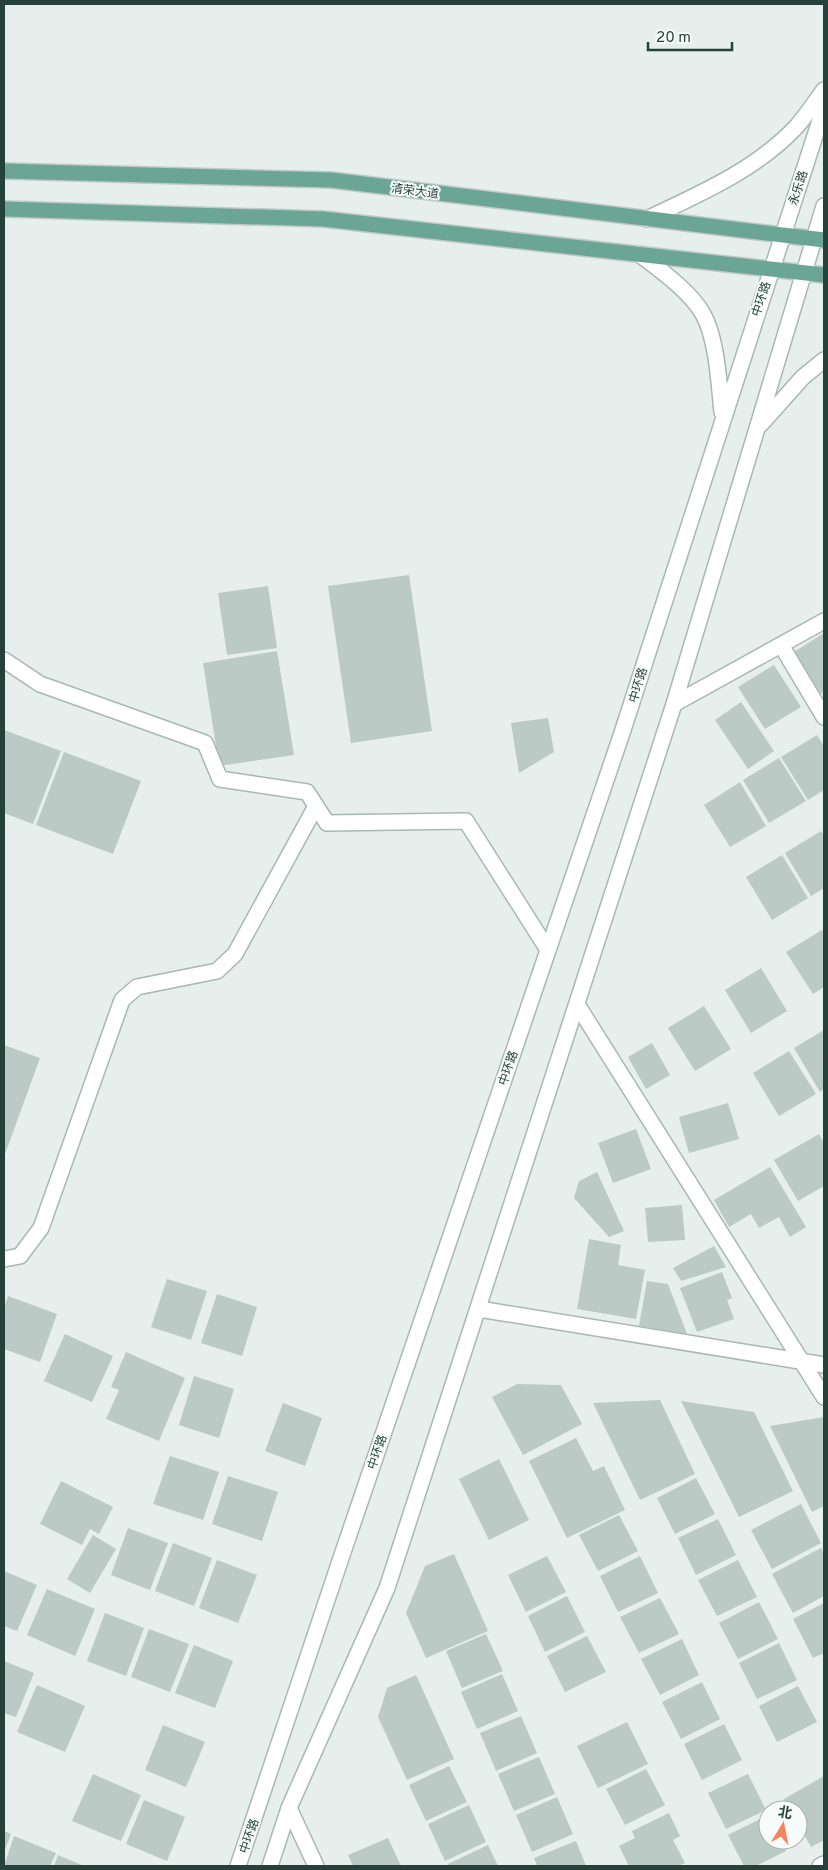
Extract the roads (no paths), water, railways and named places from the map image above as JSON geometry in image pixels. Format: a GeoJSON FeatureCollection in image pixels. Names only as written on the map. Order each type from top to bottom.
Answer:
{"type":"FeatureCollection","features":[{"type":"Feature","properties":{"kind":"main road","name":"清荣大道"},"geometry":{"type":"LineString","coordinates":[[4,171],[331,180],[819,240]]}},
{"type":"Feature","properties":{"kind":"main road"},"geometry":{"type":"LineString","coordinates":[[4,209],[322,219],[824,275]]}},
{"type":"Feature","properties":{"kind":"street"},"geometry":{"type":"LineString","coordinates":[[647,219],[709,190],[760,158],[796,127],[824,90]]}},
{"type":"Feature","properties":{"kind":"street","name":"永乐路"},"geometry":{"type":"LineString","coordinates":[[772,268],[824,108]]}},
{"type":"Feature","properties":{"kind":"street"},"geometry":{"type":"LineString","coordinates":[[270,1866],[289,1808],[387,1588],[578,1006],[674,704],[805,273],[819,240],[824,206]]}},
{"type":"Feature","properties":{"kind":"street"},"geometry":{"type":"LineString","coordinates":[[639,254],[673,280],[703,314],[717,359],[723,418]]}},
{"type":"Feature","properties":{"kind":"street","name":"中环路"},"geometry":{"type":"LineString","coordinates":[[238,1866],[622,733],[772,268]]}},
{"type":"Feature","properties":{"kind":"street"},"geometry":{"type":"LineString","coordinates":[[758,427],[803,377],[824,360]]}},
{"type":"Feature","properties":{"kind":"street"},"geometry":{"type":"LineString","coordinates":[[674,704],[824,621]]}},
{"type":"Feature","properties":{"kind":"street"},"geometry":{"type":"LineString","coordinates":[[781,645],[824,717]]}},
{"type":"Feature","properties":{"kind":"street"},"geometry":{"type":"LineString","coordinates":[[4,660],[40,684],[206,743],[220,779],[308,792],[327,823],[466,822],[548,950]]}},
{"type":"Feature","properties":{"kind":"street"},"geometry":{"type":"LineString","coordinates":[[4,1259],[20,1256],[41,1228],[122,1000],[138,987],[217,971],[235,954],[316,806]]}},
{"type":"Feature","properties":{"kind":"street"},"geometry":{"type":"LineString","coordinates":[[578,1006],[824,1397]]}},
{"type":"Feature","properties":{"kind":"street"},"geometry":{"type":"LineString","coordinates":[[479,1309],[824,1365]]}},
{"type":"Feature","properties":{"kind":"street"},"geometry":{"type":"LineString","coordinates":[[289,1808],[316,1866]]}},
{"type":"Feature","properties":{"kind":"street"},"geometry":{"type":"LineString","coordinates":[[820,1866],[824,1864]]}}]}
